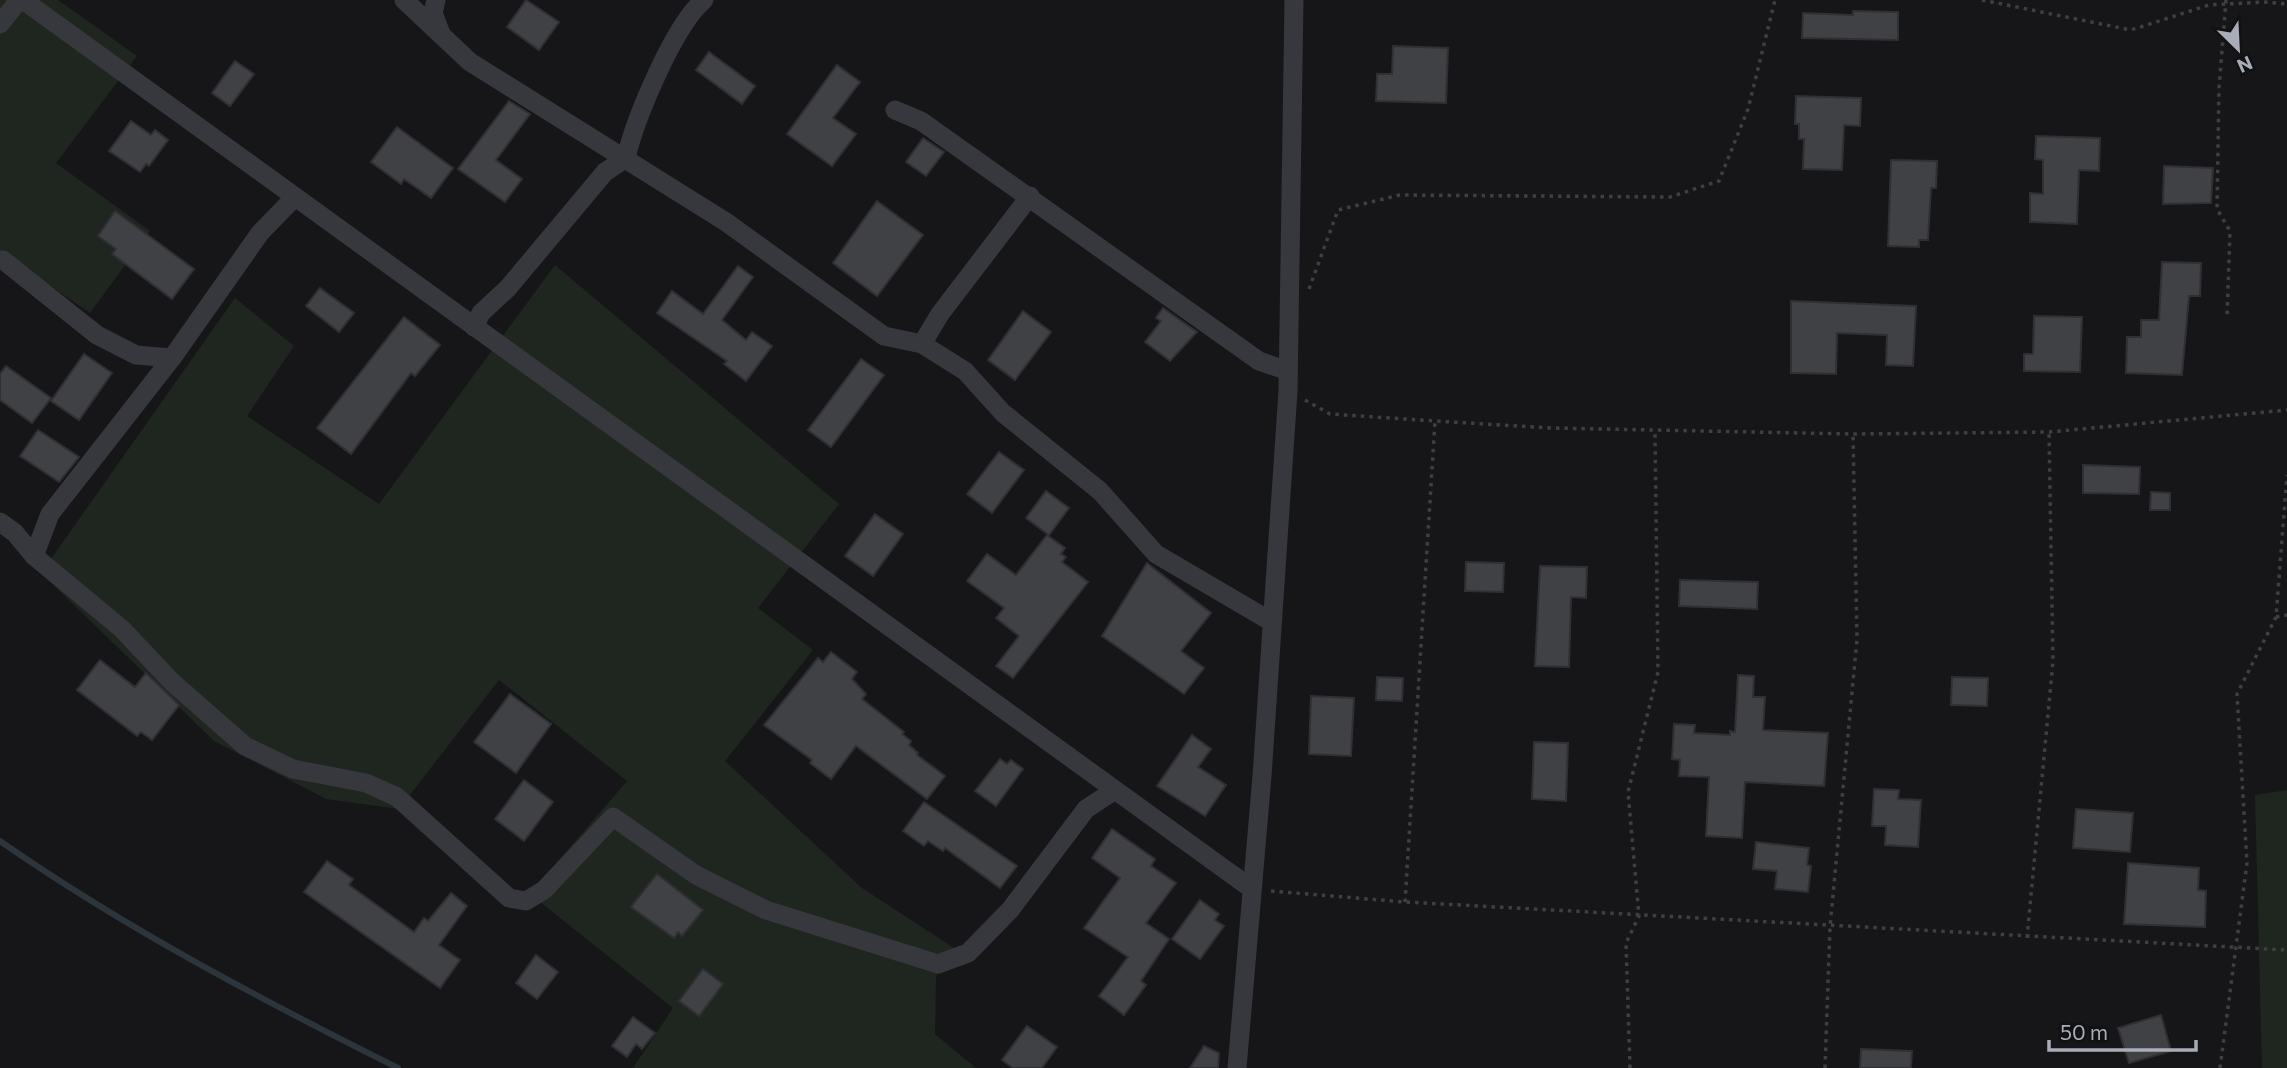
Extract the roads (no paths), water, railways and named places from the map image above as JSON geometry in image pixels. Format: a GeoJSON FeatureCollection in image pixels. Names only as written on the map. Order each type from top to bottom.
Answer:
{"type":"FeatureCollection","features":[{"type":"Feature","properties":{"kind":"street"},"geometry":{"type":"LineString","coordinates":[[0,24],[21,0],[1252,889]]}},
{"type":"Feature","properties":{"kind":"street"},"geometry":{"type":"LineString","coordinates":[[404,0],[470,62],[726,222],[884,336],[922,344],[965,372],[1003,412],[1100,491],[1156,554],[1272,622]]}},
{"type":"Feature","properties":{"kind":"street"},"geometry":{"type":"LineString","coordinates":[[436,0],[433,13],[443,38]]}},
{"type":"Feature","properties":{"kind":"street"},"geometry":{"type":"LineString","coordinates":[[474,327],[481,313],[508,288],[605,172],[626,158],[631,137],[677,33],[704,0]]}},
{"type":"Feature","properties":{"kind":"street"},"geometry":{"type":"LineString","coordinates":[[1237,1068],[1288,381],[1294,0]]}},
{"type":"Feature","properties":{"kind":"street"},"geometry":{"type":"LineString","coordinates":[[895,110],[921,121],[1030,196],[1288,381]]}},
{"type":"Feature","properties":{"kind":"street"},"geometry":{"type":"LineString","coordinates":[[922,344],[940,314],[1030,196]]}},
{"type":"Feature","properties":{"kind":"street"},"geometry":{"type":"LineString","coordinates":[[34,556],[50,514],[172,358],[260,233],[295,197]]}},
{"type":"Feature","properties":{"kind":"street"},"geometry":{"type":"LineString","coordinates":[[3,260],[97,335],[136,355],[172,358]]}},
{"type":"Feature","properties":{"kind":"street"},"geometry":{"type":"LineString","coordinates":[[0,522],[15,533],[34,556],[122,629],[172,682],[245,746],[293,769],[366,783],[397,797],[509,898],[526,901],[544,890],[613,817],[696,874],[766,910],[937,964],[968,953],[1010,910],[1086,809],[1115,790]]}},
{"type":"Feature","properties":{"kind":"waterway"},"geometry":{"type":"LineString","coordinates":[[0,841],[96,904],[195,962],[398,1068]]}}]}
